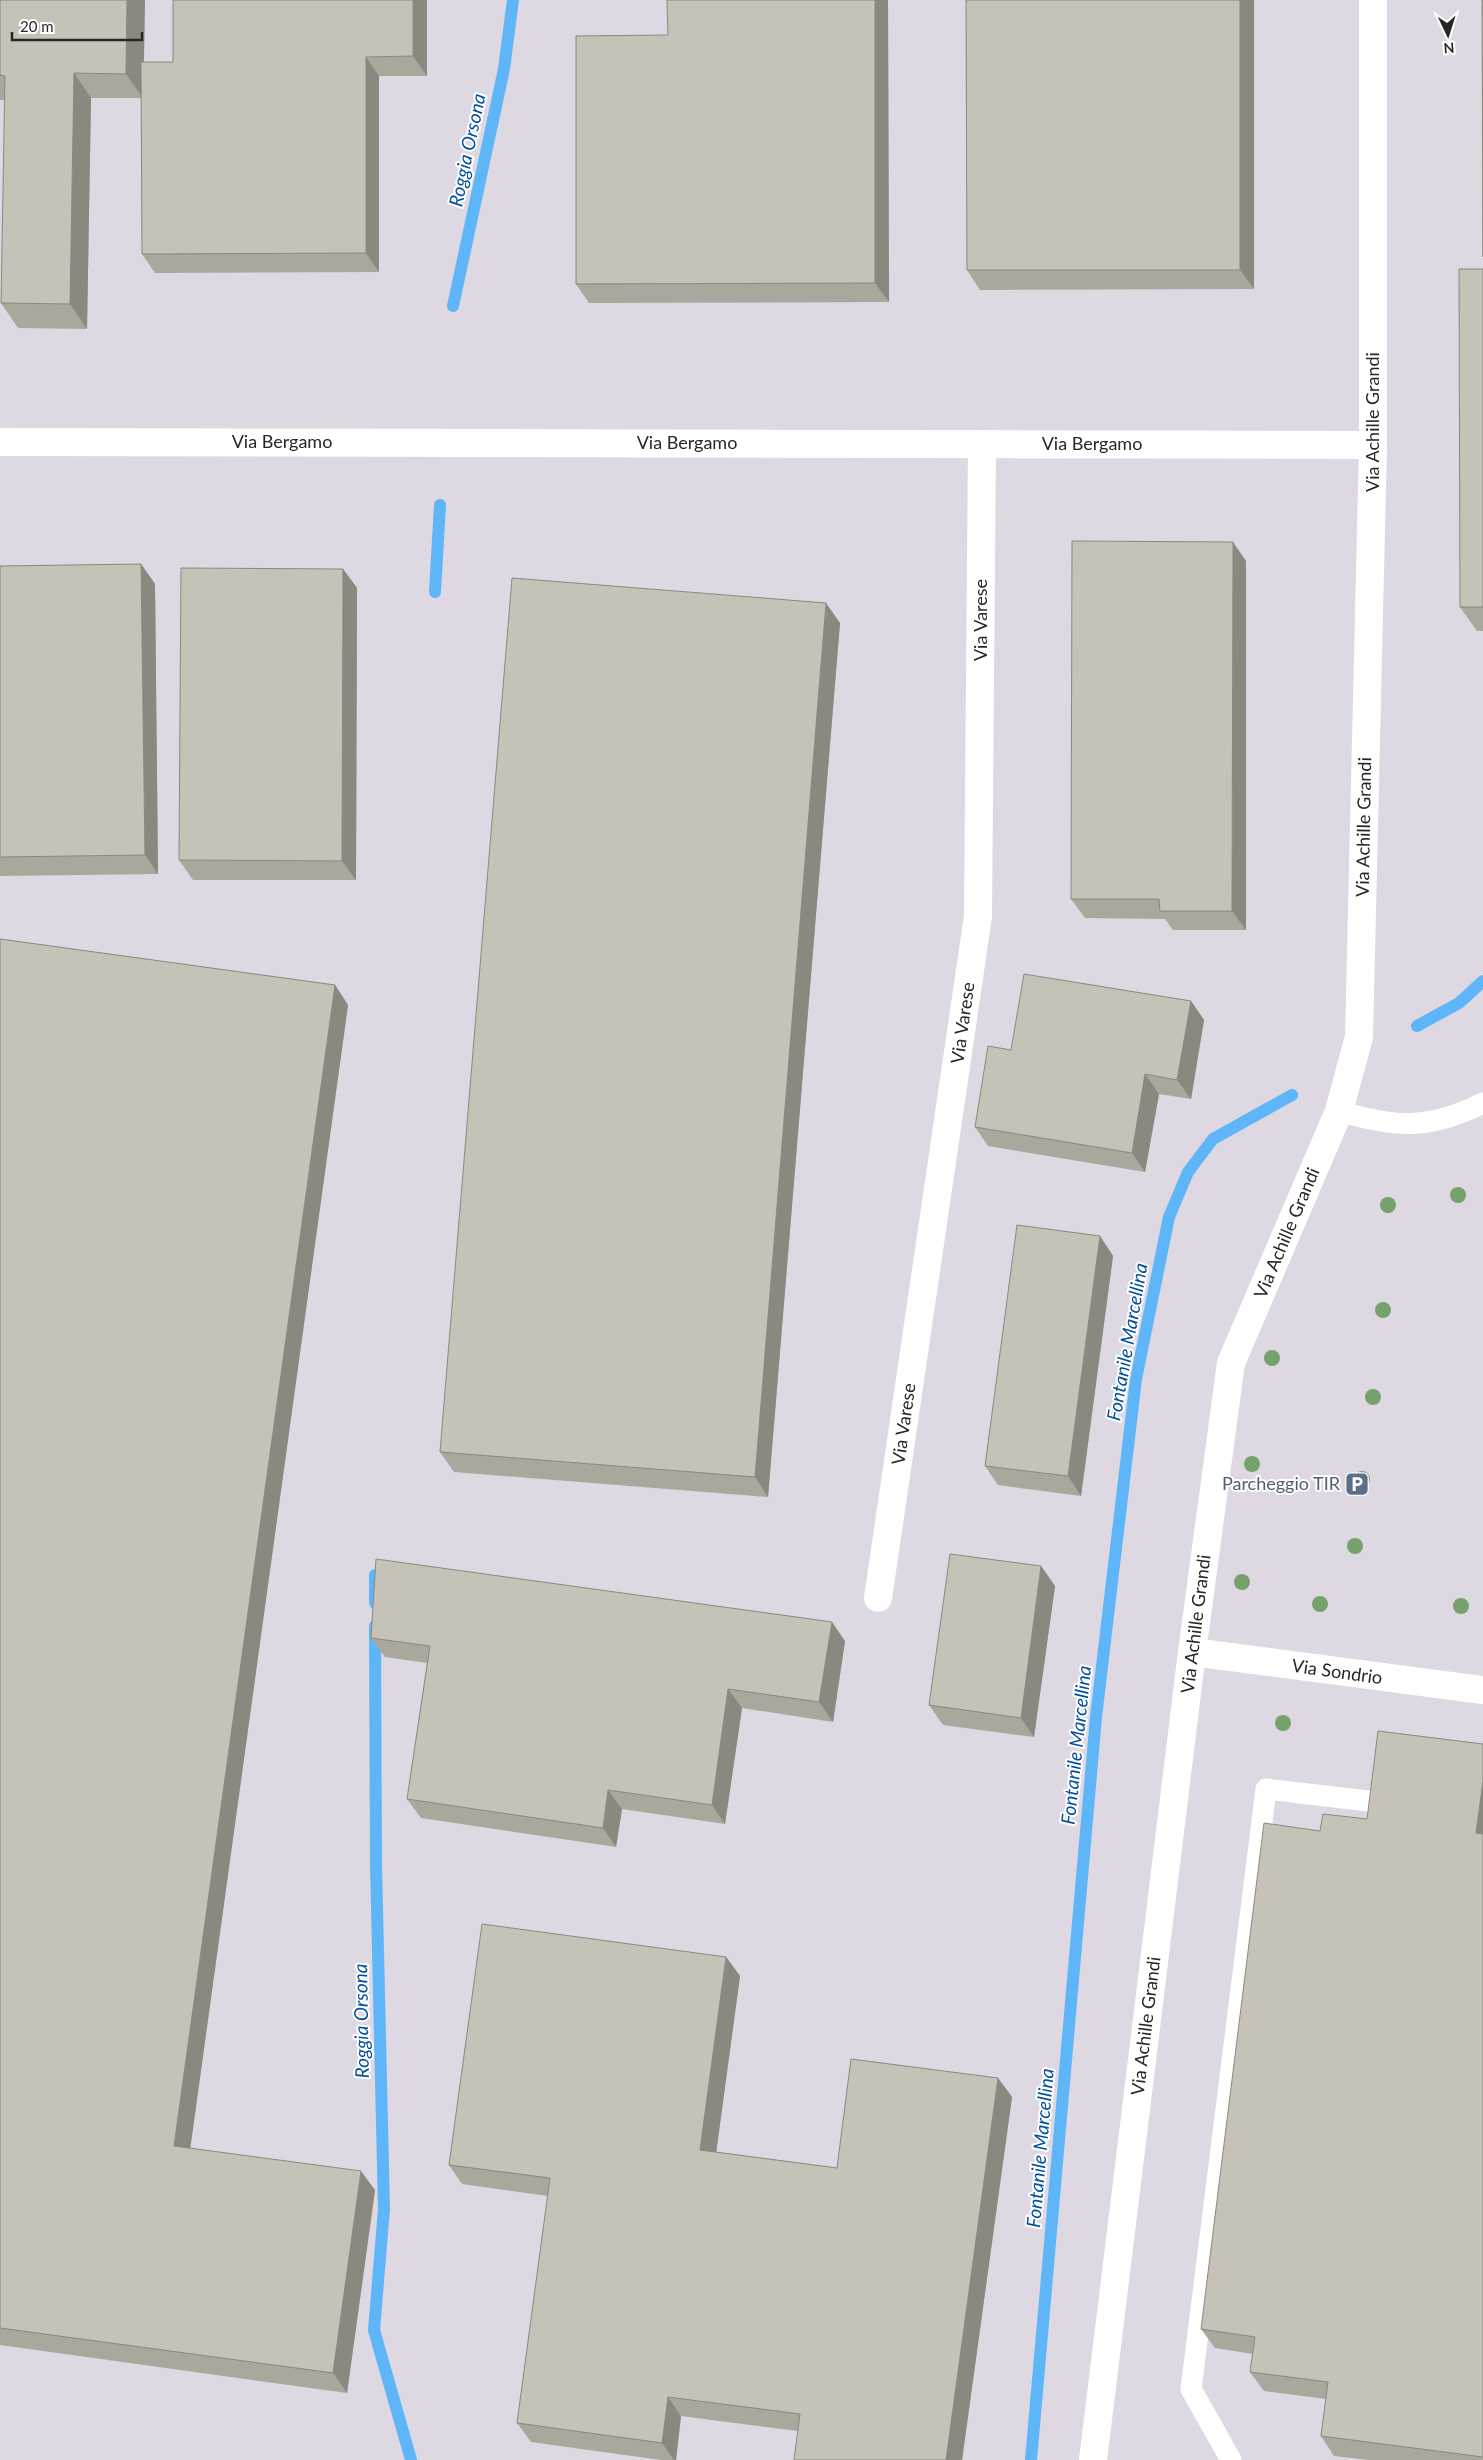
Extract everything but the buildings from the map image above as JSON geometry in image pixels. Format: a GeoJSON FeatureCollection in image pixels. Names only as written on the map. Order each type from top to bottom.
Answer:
{"type":"FeatureCollection","features":[{"type":"Feature","properties":{"kind":"street","name":"Via Achille Grandi"},"geometry":{"type":"LineString","coordinates":[[1093,2460],[1192,1652],[1231,1363],[1339,1111],[1359,1037],[1374,444],[1373,0]]}},
{"type":"Feature","properties":{"kind":"street","name":"Via Bergamo"},"geometry":{"type":"LineString","coordinates":[[0,442],[1374,444]]}},
{"type":"Feature","properties":{"kind":"street","name":"Via Varese"},"geometry":{"type":"LineString","coordinates":[[878,1598],[978,916],[982,444]]}},
{"type":"Feature","properties":{"kind":"street","name":"Via Sondrio"},"geometry":{"type":"LineString","coordinates":[[1192,1652],[1483,1690]]}},
{"type":"Feature","properties":{"kind":"lane"},"geometry":{"type":"LineString","coordinates":[[1339,1111],[1376,1122],[1400,1124],[1446,1119],[1483,1104]]}},
{"type":"Feature","properties":{"kind":"lane"},"geometry":{"type":"LineString","coordinates":[[1231,2460],[1191,2389],[1266,1789],[1385,1804]]}},
{"type":"Feature","properties":{"kind":"shaded area"},"geometry":{"type":"Polygon","coordinates":[[[0,0],[1483,0],[1483,2460],[0,2460],[0,0]]]}},
{"type":"Feature","properties":{"kind":"waterway","name":"Roggia Orsona"},"geometry":{"type":"LineString","coordinates":[[453,306],[504,69],[513,0]]}},
{"type":"Feature","properties":{"kind":"waterway","name":"Roggia Orsona"},"geometry":{"type":"LineString","coordinates":[[435,592],[440,505]]}},
{"type":"Feature","properties":{"kind":"waterway","name":"Fontanile Marcellina"},"geometry":{"type":"LineString","coordinates":[[1417,1026],[1459,1003],[1483,981]]}},
{"type":"Feature","properties":{"kind":"waterway","name":"Fontanile Marcellina"},"geometry":{"type":"LineString","coordinates":[[1031,2460],[1096,1717],[1136,1379],[1169,1217],[1188,1172],[1213,1139],[1292,1095]]}},
{"type":"Feature","properties":{"kind":"waterway","name":"Roggia Orsona"},"geometry":{"type":"LineString","coordinates":[[375,1575],[375,1603]]}},
{"type":"Feature","properties":{"kind":"waterway","name":"Roggia Orsona"},"geometry":{"type":"LineString","coordinates":[[375,1626],[376,1865],[384,2209],[374,2330],[411,2460]]}},
{"type":"Feature","properties":{"kind":"place","name":"Parcheggio TIR"},"geometry":{"type":"Point","coordinates":[1357,1484]}}]}
